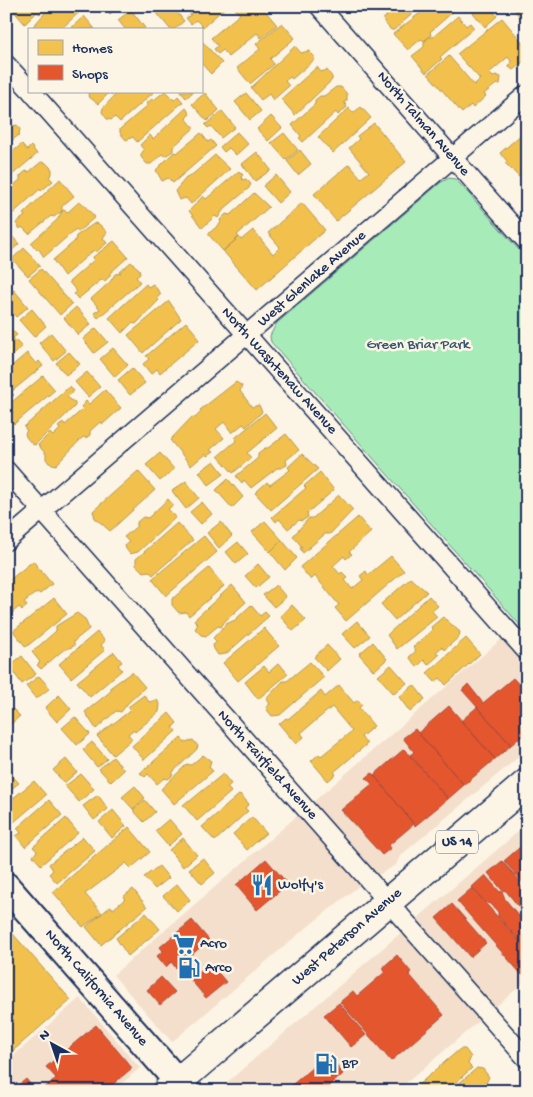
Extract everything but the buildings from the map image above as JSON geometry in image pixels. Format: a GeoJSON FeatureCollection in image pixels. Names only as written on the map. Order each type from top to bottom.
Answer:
{"type":"FeatureCollection","features":[{"type":"Feature","properties":{"kind":"main road","name":"West Peterson Avenue"},"geometry":{"type":"LineString","coordinates":[[177,1088],[388,902],[527,783]]}},
{"type":"Feature","properties":{"kind":"main road","name":"North California Avenue"},"geometry":{"type":"LineString","coordinates":[[6,886],[177,1088]]}},
{"type":"Feature","properties":{"kind":"street","name":"North Talman Avenue"},"geometry":{"type":"LineString","coordinates":[[319,6],[527,242]]}},
{"type":"Feature","properties":{"kind":"street","name":"North Washtenaw Avenue"},"geometry":{"type":"LineString","coordinates":[[6,64],[28,88]]}},
{"type":"Feature","properties":{"kind":"street","name":"North Washtenaw Avenue"},"geometry":{"type":"LineString","coordinates":[[32,92],[527,652]]}},
{"type":"Feature","properties":{"kind":"street","name":"West Glenlake Avenue"},"geometry":{"type":"LineString","coordinates":[[6,541],[527,94]]}},
{"type":"Feature","properties":{"kind":"street","name":"North Fairfield Avenue"},"geometry":{"type":"LineString","coordinates":[[6,470],[527,1059]]}},
{"type":"Feature","properties":{"kind":"shaded area"},"geometry":{"type":"Polygon","coordinates":[[[519,624],[527,633],[527,750],[400,856],[396,865],[380,874],[375,873],[295,937],[172,1042],[113,975],[519,624]]]}},
{"type":"Feature","properties":{"kind":"shaded area"},"geometry":{"type":"Polygon","coordinates":[[[527,824],[527,980],[397,1091],[217,1091],[527,824]]]}},
{"type":"Feature","properties":{"kind":"shaded area"},"geometry":{"type":"Polygon","coordinates":[[[80,998],[140,1068],[113,1091],[6,1091],[6,1062],[80,998]]]}},
{"type":"Feature","properties":{"kind":"green space","name":"Green Briar Park"},"geometry":{"type":"Polygon","coordinates":[[[449,178],[455,179],[461,185],[527,259],[527,633],[271,342],[270,336],[276,324],[440,183],[449,178]]]}},
{"type":"Feature","properties":{"kind":"place","name":"Wolfy's"},"geometry":{"type":"Point","coordinates":[262,885]}},
{"type":"Feature","properties":{"kind":"place","name":"Acro"},"geometry":{"type":"Point","coordinates":[184,944]}},
{"type":"Feature","properties":{"kind":"place","name":"Arco"},"geometry":{"type":"Point","coordinates":[189,968]}},
{"type":"Feature","properties":{"kind":"place","name":"BP"},"geometry":{"type":"Point","coordinates":[326,1064]}}]}
